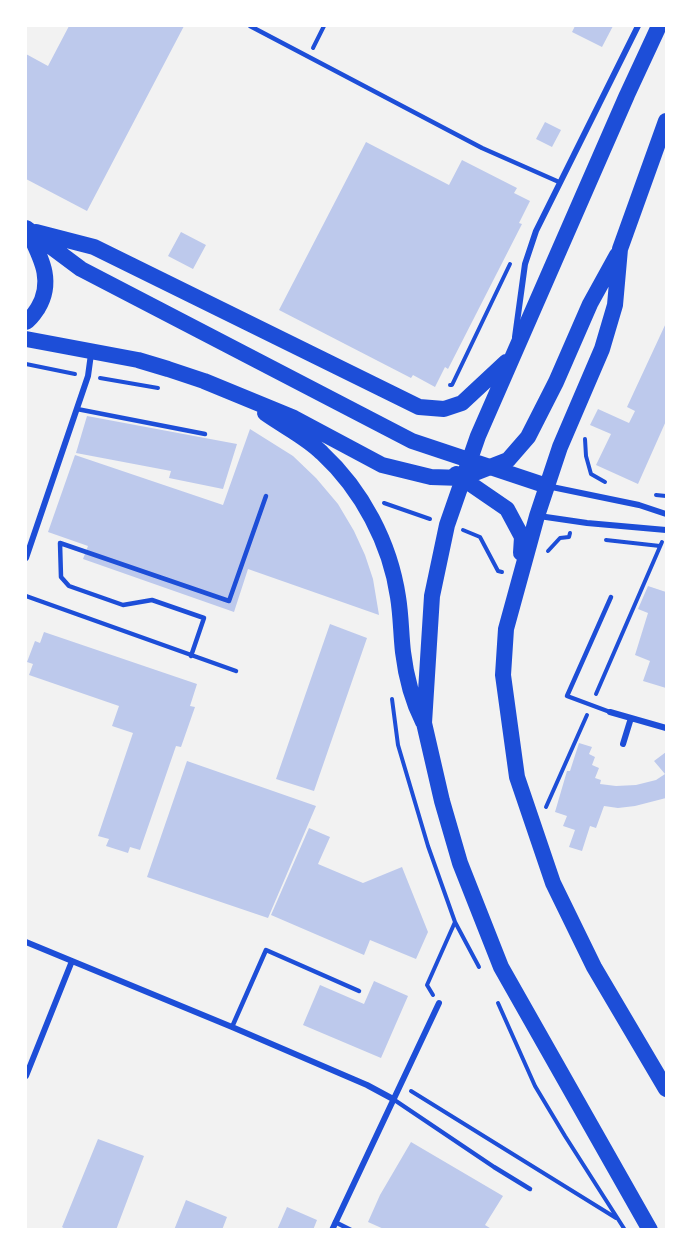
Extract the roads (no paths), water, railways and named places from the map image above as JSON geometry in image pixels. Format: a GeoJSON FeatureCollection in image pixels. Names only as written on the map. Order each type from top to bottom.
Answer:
{"type":"FeatureCollection","features":[{"type":"Feature","properties":{"kind":"highway"},"geometry":{"type":"LineString","coordinates":[[424,723],[432,596],[447,525],[459,486],[513,356],[659,26]]}},
{"type":"Feature","properties":{"kind":"highway"},"geometry":{"type":"LineString","coordinates":[[459,486],[508,460],[528,437],[556,382],[590,304],[620,249],[666,121]]}},
{"type":"Feature","properties":{"kind":"highway"},"geometry":{"type":"LineString","coordinates":[[26,229],[94,247],[419,407],[444,409],[462,403],[513,356]]}},
{"type":"Feature","properties":{"kind":"highway"},"geometry":{"type":"LineString","coordinates":[[26,229],[45,266],[46,287],[42,301],[26,322]]}},
{"type":"Feature","properties":{"kind":"highway"},"geometry":{"type":"LineString","coordinates":[[26,229],[81,269],[412,441],[547,486]]}},
{"type":"Feature","properties":{"kind":"highway"},"geometry":{"type":"LineString","coordinates":[[620,249],[615,305],[602,349],[560,447],[537,516],[506,629],[503,675],[517,777],[553,883],[594,967],[666,1089]]}},
{"type":"Feature","properties":{"kind":"highway"},"geometry":{"type":"LineString","coordinates":[[26,339],[92,351],[168,369],[204,381],[294,418],[382,465],[459,486],[507,508],[537,516]]}},
{"type":"Feature","properties":{"kind":"highway"},"geometry":{"type":"LineString","coordinates":[[241,397],[321,452],[351,486],[377,529],[398,596],[405,665],[412,699],[424,723],[442,801],[460,863],[501,967],[650,1230]]}},
{"type":"Feature","properties":{"kind":"highway"},"geometry":{"type":"LineString","coordinates":[[412,441],[459,486]]}},
{"type":"Feature","properties":{"kind":"highway"},"geometry":{"type":"LineString","coordinates":[[507,508],[522,537],[520,576]]}},
{"type":"Feature","properties":{"kind":"street"},"geometry":{"type":"LineString","coordinates":[[513,356],[525,264],[536,231],[638,26]]}},
{"type":"Feature","properties":{"kind":"street"},"geometry":{"type":"LineString","coordinates":[[26,558],[87,376],[92,351]]}},
{"type":"Feature","properties":{"kind":"street"},"geometry":{"type":"LineString","coordinates":[[547,486],[639,505],[666,514]]}},
{"type":"Feature","properties":{"kind":"street"},"geometry":{"type":"LineString","coordinates":[[537,516],[666,530]]}},
{"type":"Feature","properties":{"kind":"street"},"geometry":{"type":"LineString","coordinates":[[610,712],[666,728]]}},
{"type":"Feature","properties":{"kind":"street"},"geometry":{"type":"LineString","coordinates":[[623,744],[631,718]]}},
{"type":"Feature","properties":{"kind":"street"},"geometry":{"type":"LineString","coordinates":[[26,942],[232,1027],[367,1085],[393,1099]]}},
{"type":"Feature","properties":{"kind":"street"},"geometry":{"type":"LineString","coordinates":[[26,1076],[72,961]]}},
{"type":"Feature","properties":{"kind":"street"},"geometry":{"type":"LineString","coordinates":[[332,1230],[438,1003]]}},
{"type":"Feature","properties":{"kind":"lane"},"geometry":{"type":"LineString","coordinates":[[250,26],[475,144],[559,182]]}},
{"type":"Feature","properties":{"kind":"lane"},"geometry":{"type":"LineString","coordinates":[[76,409],[206,434]]}},
{"type":"Feature","properties":{"kind":"lane"},"geometry":{"type":"LineString","coordinates":[[191,656],[204,618],[152,600],[123,605],[69,586],[61,577],[60,543],[229,601],[266,496]]}},
{"type":"Feature","properties":{"kind":"lane"},"geometry":{"type":"LineString","coordinates":[[26,596],[236,671]]}},
{"type":"Feature","properties":{"kind":"lane"},"geometry":{"type":"LineString","coordinates":[[610,712],[567,696],[611,597]]}},
{"type":"Feature","properties":{"kind":"lane"},"geometry":{"type":"LineString","coordinates":[[232,1027],[266,950],[359,991]]}},
{"type":"Feature","properties":{"kind":"lane"},"geometry":{"type":"LineString","coordinates":[[393,1099],[530,1189]]}},
{"type":"Feature","properties":{"kind":"lane"},"geometry":{"type":"LineString","coordinates":[[335,1222],[351,1230]]}}]}
